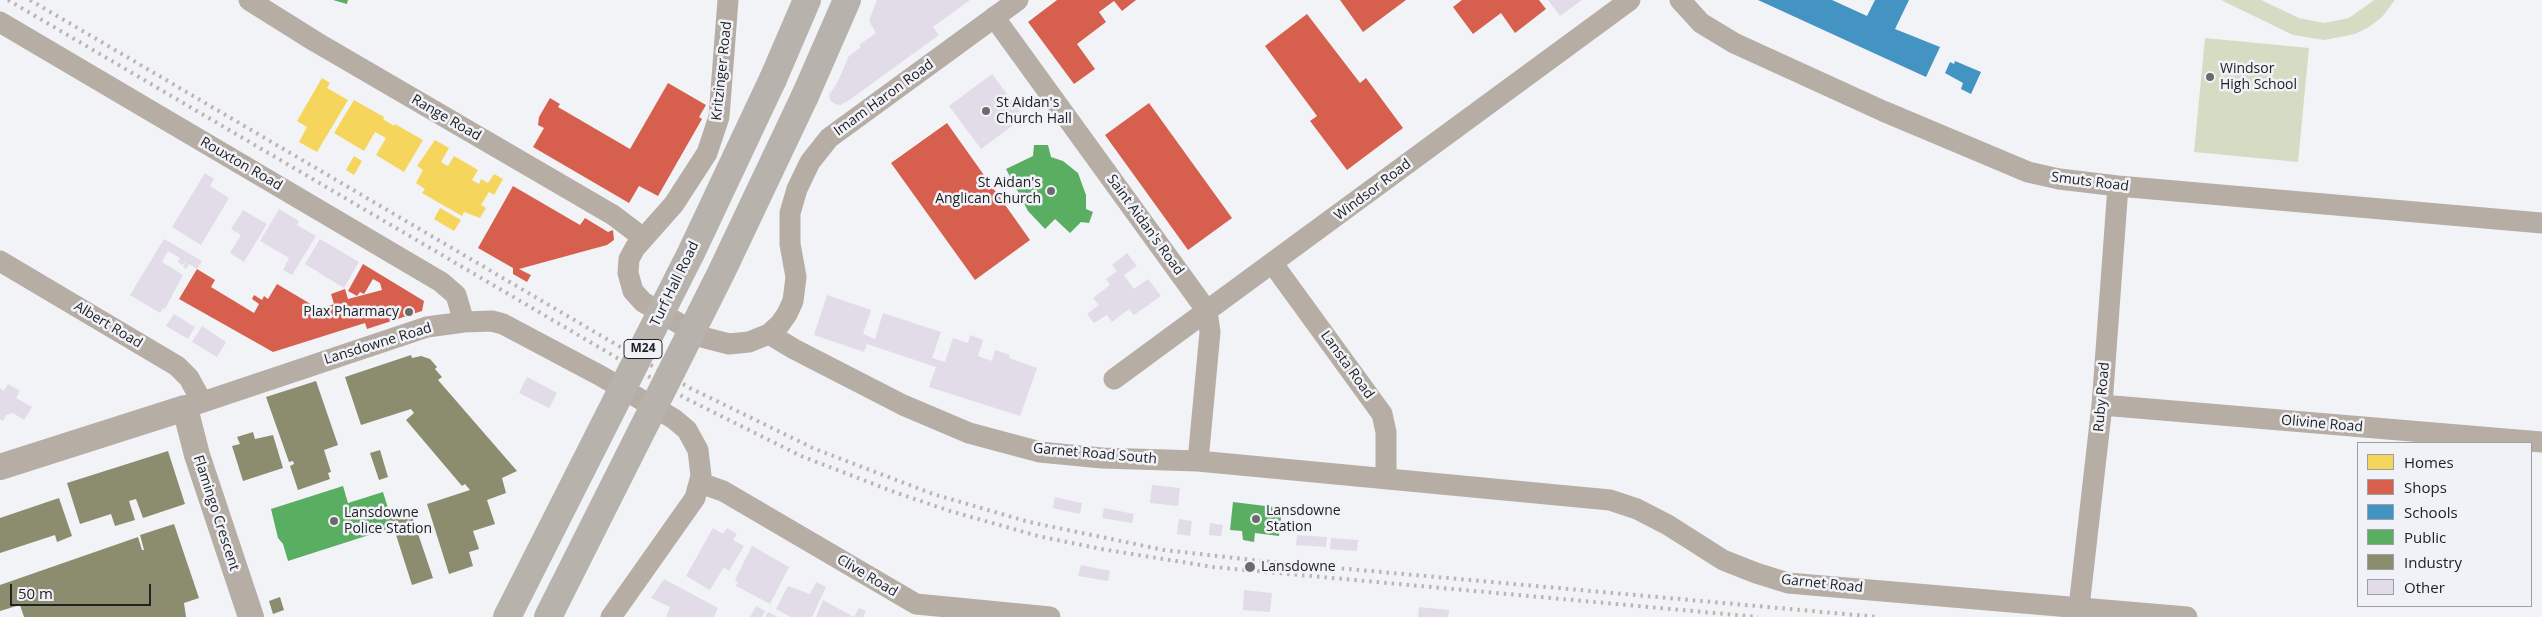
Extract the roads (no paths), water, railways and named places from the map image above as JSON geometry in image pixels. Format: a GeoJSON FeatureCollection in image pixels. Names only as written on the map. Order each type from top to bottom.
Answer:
{"type":"FeatureCollection","features":[{"type":"Feature","properties":{"kind":"main road","name":"Turf Hall Road"},"geometry":{"type":"LineString","coordinates":[[507,617],[691,253],[807,0]]}},
{"type":"Feature","properties":{"kind":"main road","name":"M24"},"geometry":{"type":"LineString","coordinates":[[548,617],[721,273],[805,96],[847,0]]}},
{"type":"Feature","properties":{"kind":"street","name":"Range Road"},"geometry":{"type":"LineString","coordinates":[[249,0],[341,57],[613,215],[642,237]]}},
{"type":"Feature","properties":{"kind":"street","name":"Kritzinger Road"},"geometry":{"type":"LineString","coordinates":[[642,237],[674,204],[707,153],[719,117],[728,0]]}},
{"type":"Feature","properties":{"kind":"street","name":"Imam Haron Road"},"geometry":{"type":"LineString","coordinates":[[769,334],[780,324],[793,301],[796,277],[790,244],[790,212],[797,189],[810,162],[839,129],[1018,0]]}},
{"type":"Feature","properties":{"kind":"street","name":"Windsor Road"},"geometry":{"type":"LineString","coordinates":[[1114,379],[1630,0]]}},
{"type":"Feature","properties":{"kind":"street","name":"Smuts Road"},"geometry":{"type":"LineString","coordinates":[[1680,0],[1701,23],[1734,43],[1985,155],[2028,172],[2059,180],[2542,222]]}},
{"type":"Feature","properties":{"kind":"street","name":"Saint Aidan's Road"},"geometry":{"type":"LineString","coordinates":[[994,17],[1207,311],[1210,332],[1198,461]]}},
{"type":"Feature","properties":{"kind":"street","name":"Rouxton Road"},"geometry":{"type":"LineString","coordinates":[[0,22],[441,282],[456,295],[464,322]]}},
{"type":"Feature","properties":{"kind":"street","name":"Ruby Road"},"geometry":{"type":"LineString","coordinates":[[2079,607],[2102,405],[2118,186]]}},
{"type":"Feature","properties":{"kind":"street"},"geometry":{"type":"LineString","coordinates":[[642,237],[629,259],[628,277],[637,297],[702,337],[715,341],[740,343],[769,334]]}},
{"type":"Feature","properties":{"kind":"street","name":"Albert Road"},"geometry":{"type":"LineString","coordinates":[[0,262],[177,366],[189,378],[193,405]]}},
{"type":"Feature","properties":{"kind":"street","name":"Lansta Road"},"geometry":{"type":"LineString","coordinates":[[1273,264],[1382,414],[1386,432],[1386,479]]}},
{"type":"Feature","properties":{"kind":"street","name":"Lansdowne Road"},"geometry":{"type":"LineString","coordinates":[[0,468],[427,327],[464,322],[492,321],[503,324],[601,376],[674,419],[687,430],[698,450],[702,470],[700,483]]}},
{"type":"Feature","properties":{"kind":"street","name":"Garnet Road South"},"geometry":{"type":"LineString","coordinates":[[769,334],[794,349],[903,405],[969,433],[1018,447],[1059,455],[1198,461],[1386,479]]}},
{"type":"Feature","properties":{"kind":"street","name":"Flamingo Crescent"},"geometry":{"type":"LineString","coordinates":[[193,405],[197,455],[250,617]]}},
{"type":"Feature","properties":{"kind":"street","name":"Olivine Road"},"geometry":{"type":"LineString","coordinates":[[2102,405],[2542,442]]}},
{"type":"Feature","properties":{"kind":"street","name":"Garnet Road"},"geometry":{"type":"LineString","coordinates":[[1386,479],[1610,500],[1637,509],[1668,525],[1723,560],[1788,583],[2187,617]]}},
{"type":"Feature","properties":{"kind":"street"},"geometry":{"type":"LineString","coordinates":[[611,617],[676,528],[695,498],[700,483]]}},
{"type":"Feature","properties":{"kind":"street","name":"Clive Road"},"geometry":{"type":"LineString","coordinates":[[700,483],[723,491],[916,604],[1050,617]]}},
{"type":"Feature","properties":{"kind":"railway"},"geometry":{"type":"LineString","coordinates":[[8,0],[687,399],[801,456],[897,493],[950,511],[1038,536],[1101,549],[1213,567],[1758,617]]}},
{"type":"Feature","properties":{"kind":"railway"},"geometry":{"type":"LineString","coordinates":[[30,0],[690,388],[815,449],[933,494],[1029,522],[1164,550],[1271,562],[1878,617]]}},
{"type":"Feature","properties":{"kind":"place","name":"Windsor High School"},"geometry":{"type":"Point","coordinates":[2210,77]}},
{"type":"Feature","properties":{"kind":"place","name":"St Aidan's Church Hall"},"geometry":{"type":"Point","coordinates":[986,111]}},
{"type":"Feature","properties":{"kind":"place","name":"St Aidan's Anglican Church"},"geometry":{"type":"Point","coordinates":[1051,191]}},
{"type":"Feature","properties":{"kind":"place","name":"Plax Pharmacy"},"geometry":{"type":"Point","coordinates":[409,312]}},
{"type":"Feature","properties":{"kind":"place","name":"Lansdowne Station"},"geometry":{"type":"Point","coordinates":[1256,519]}},
{"type":"Feature","properties":{"kind":"place","name":"Lansdowne Police Station"},"geometry":{"type":"Point","coordinates":[334,521]}},
{"type":"Feature","properties":{"kind":"place","name":"Lansdowne"},"geometry":{"type":"Point","coordinates":[1250,567]}}]}
